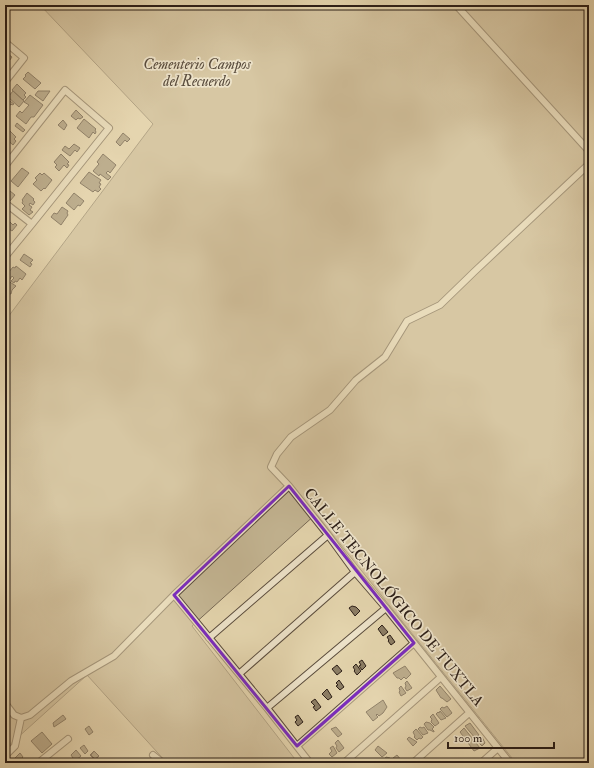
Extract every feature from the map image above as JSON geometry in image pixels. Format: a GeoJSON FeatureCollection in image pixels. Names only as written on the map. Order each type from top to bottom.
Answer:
{"type":"FeatureCollection","features":[{"type":"Feature","properties":{"kind":"street"},"geometry":{"type":"LineString","coordinates":[[456,5],[589,151]]}},
{"type":"Feature","properties":{"kind":"street"},"geometry":{"type":"LineString","coordinates":[[5,42],[24,58],[5,82]]}},
{"type":"Feature","properties":{"kind":"street"},"geometry":{"type":"LineString","coordinates":[[5,166],[65,90],[109,128],[5,257]]}},
{"type":"Feature","properties":{"kind":"street","name":"CALLE TECNOLÓGICO DE TUXTLA"},"geometry":{"type":"LineString","coordinates":[[510,763],[386,608],[355,572],[289,486],[271,467],[277,454],[291,437],[330,410],[356,380],[385,357],[407,321],[440,305],[589,164]]}},
{"type":"Feature","properties":{"kind":"street"},"geometry":{"type":"LineString","coordinates":[[5,203],[32,224]]}},
{"type":"Feature","properties":{"kind":"street"},"geometry":{"type":"LineString","coordinates":[[5,704],[14,715],[21,718],[30,715],[71,681],[114,656],[174,595],[289,486]]}},
{"type":"Feature","properties":{"kind":"street"},"geometry":{"type":"LineString","coordinates":[[209,638],[328,535]]}},
{"type":"Feature","properties":{"kind":"street"},"geometry":{"type":"LineString","coordinates":[[239,674],[355,572]]}},
{"type":"Feature","properties":{"kind":"street"},"geometry":{"type":"LineString","coordinates":[[174,595],[310,763]]}},
{"type":"Feature","properties":{"kind":"street"},"geometry":{"type":"LineString","coordinates":[[267,708],[386,608]]}},
{"type":"Feature","properties":{"kind":"street"},"geometry":{"type":"LineString","coordinates":[[297,746],[414,643]]}},
{"type":"Feature","properties":{"kind":"street"},"geometry":{"type":"LineString","coordinates":[[344,763],[441,677]]}},
{"type":"Feature","properties":{"kind":"street"},"geometry":{"type":"LineString","coordinates":[[413,763],[469,712]]}},
{"type":"Feature","properties":{"kind":"street"},"geometry":{"type":"LineString","coordinates":[[5,756],[15,746],[21,718]]}},
{"type":"Feature","properties":{"kind":"street"},"geometry":{"type":"LineString","coordinates":[[38,763],[68,739]]}},
{"type":"Feature","properties":{"kind":"street"},"geometry":{"type":"LineString","coordinates":[[481,763],[498,748]]}},
{"type":"Feature","properties":{"kind":"street"},"geometry":{"type":"LineString","coordinates":[[153,755],[163,763]]}},
{"type":"Feature","properties":{"kind":"highlighted area"},"geometry":{"type":"Polygon","coordinates":[[[289,486],[414,643],[297,746],[174,595],[289,486]]]}},
{"type":"Feature","properties":{"kind":"green space","name":"Cementerio Campos del Recuerdo"},"geometry":{"type":"Polygon","coordinates":[[[40,5],[589,5],[589,763],[516,763],[316,514],[192,626],[298,763],[167,763],[87,675],[5,749],[5,321],[153,124],[40,5]]]}},
{"type":"Feature","properties":{"kind":"building"},"geometry":{"type":"Polygon","coordinates":[[[5,52],[12,57],[7,64],[5,62],[5,52]]]}},
{"type":"Feature","properties":{"kind":"building"},"geometry":{"type":"Polygon","coordinates":[[[28,72],[41,83],[35,89],[23,79],[28,72]]]}},
{"type":"Feature","properties":{"kind":"building"},"geometry":{"type":"Polygon","coordinates":[[[17,84],[26,93],[24,95],[26,97],[23,100],[12,90],[17,84]]]}},
{"type":"Feature","properties":{"kind":"building"},"geometry":{"type":"Polygon","coordinates":[[[13,91],[24,101],[19,107],[8,97],[13,91]]]}},
{"type":"Feature","properties":{"kind":"building"},"geometry":{"type":"Polygon","coordinates":[[[38,91],[50,91],[43,101],[35,95],[38,91]]]}},
{"type":"Feature","properties":{"kind":"building"},"geometry":{"type":"Polygon","coordinates":[[[30,95],[43,105],[34,117],[31,117],[26,124],[16,116],[20,111],[22,113],[29,105],[24,102],[30,95]]]}},
{"type":"Feature","properties":{"kind":"building"},"geometry":{"type":"Polygon","coordinates":[[[6,98],[14,104],[11,104],[7,109],[5,108],[6,98]]]}},
{"type":"Feature","properties":{"kind":"building"},"geometry":{"type":"Polygon","coordinates":[[[76,110],[83,117],[76,120],[71,116],[76,110]]]}},
{"type":"Feature","properties":{"kind":"building"},"geometry":{"type":"Polygon","coordinates":[[[84,119],[96,129],[95,134],[93,132],[89,138],[77,128],[84,119]]]}},
{"type":"Feature","properties":{"kind":"building"},"geometry":{"type":"Polygon","coordinates":[[[63,120],[67,125],[64,130],[58,125],[63,120]]]}},
{"type":"Feature","properties":{"kind":"building"},"geometry":{"type":"Polygon","coordinates":[[[17,123],[25,130],[23,132],[15,126],[17,123]]]}},
{"type":"Feature","properties":{"kind":"building"},"geometry":{"type":"Polygon","coordinates":[[[10,131],[16,137],[14,139],[16,141],[13,145],[5,138],[10,131]]]}},
{"type":"Feature","properties":{"kind":"building"},"geometry":{"type":"Polygon","coordinates":[[[123,133],[130,139],[127,142],[125,140],[120,146],[116,142],[123,133]]]}},
{"type":"Feature","properties":{"kind":"building"},"geometry":{"type":"Polygon","coordinates":[[[74,144],[80,148],[77,152],[75,150],[70,156],[62,150],[65,146],[69,149],[74,144]]]}},
{"type":"Feature","properties":{"kind":"building"},"geometry":{"type":"Polygon","coordinates":[[[61,154],[69,162],[67,164],[69,165],[67,168],[64,165],[59,171],[55,167],[57,165],[54,162],[61,154]]]}},
{"type":"Feature","properties":{"kind":"building"},"geometry":{"type":"Polygon","coordinates":[[[103,154],[116,165],[110,173],[108,171],[106,173],[111,177],[108,180],[100,174],[99,176],[93,171],[99,164],[97,162],[103,154]]]}},
{"type":"Feature","properties":{"kind":"building"},"geometry":{"type":"Polygon","coordinates":[[[22,168],[29,173],[18,187],[11,181],[22,168]]]}},
{"type":"Feature","properties":{"kind":"building"},"geometry":{"type":"Polygon","coordinates":[[[89,172],[101,180],[99,187],[101,189],[98,192],[95,190],[93,192],[80,183],[89,172]]]}},
{"type":"Feature","properties":{"kind":"building"},"geometry":{"type":"Polygon","coordinates":[[[40,173],[42,175],[44,173],[52,180],[45,189],[44,188],[41,191],[33,184],[37,180],[35,178],[40,173]]]}},
{"type":"Feature","properties":{"kind":"building"},"geometry":{"type":"Polygon","coordinates":[[[5,187],[15,195],[10,201],[5,197],[5,187]]]}},
{"type":"Feature","properties":{"kind":"building"},"geometry":{"type":"Polygon","coordinates":[[[27,193],[34,199],[33,200],[35,202],[33,205],[30,203],[29,205],[32,207],[30,210],[33,212],[29,215],[22,209],[25,206],[22,203],[22,200],[27,193]]]}},
{"type":"Feature","properties":{"kind":"building"},"geometry":{"type":"Polygon","coordinates":[[[74,193],[84,201],[74,210],[66,203],[74,193]]]}},
{"type":"Feature","properties":{"kind":"building"},"geometry":{"type":"Polygon","coordinates":[[[62,207],[68,211],[68,215],[61,225],[51,217],[54,213],[57,214],[62,207]]]}},
{"type":"Feature","properties":{"kind":"building"},"geometry":{"type":"Polygon","coordinates":[[[10,222],[13,225],[15,223],[17,225],[12,231],[6,227],[10,222]]]}},
{"type":"Feature","properties":{"kind":"building"},"geometry":{"type":"Polygon","coordinates":[[[24,254],[33,260],[30,263],[32,264],[30,267],[20,260],[24,254]]]}},
{"type":"Feature","properties":{"kind":"building"},"geometry":{"type":"Polygon","coordinates":[[[16,266],[26,274],[22,280],[20,278],[14,283],[11,281],[14,278],[12,276],[10,279],[5,274],[16,266]]]}},
{"type":"Feature","properties":{"kind":"building"},"geometry":{"type":"Polygon","coordinates":[[[5,279],[16,286],[12,290],[11,294],[5,293],[5,279]]]}},
{"type":"Feature","properties":{"kind":"building"},"geometry":{"type":"Polygon","coordinates":[[[352,606],[356,607],[360,611],[355,616],[349,608],[352,606]]]}},
{"type":"Feature","properties":{"kind":"building"},"geometry":{"type":"Polygon","coordinates":[[[382,625],[388,632],[383,636],[378,629],[382,625]]]}},
{"type":"Feature","properties":{"kind":"building"},"geometry":{"type":"Polygon","coordinates":[[[390,635],[395,642],[391,645],[387,637],[390,635]]]}},
{"type":"Feature","properties":{"kind":"building"},"geometry":{"type":"Polygon","coordinates":[[[362,660],[366,666],[362,670],[359,666],[361,665],[359,662],[362,660]]]}},
{"type":"Feature","properties":{"kind":"building"},"geometry":{"type":"Polygon","coordinates":[[[356,664],[361,671],[357,675],[353,667],[356,664]]]}},
{"type":"Feature","properties":{"kind":"building"},"geometry":{"type":"Polygon","coordinates":[[[337,665],[342,671],[337,675],[332,669],[337,665]]]}},
{"type":"Feature","properties":{"kind":"building"},"geometry":{"type":"Polygon","coordinates":[[[405,666],[411,674],[406,679],[404,677],[401,680],[393,673],[405,666]]]}},
{"type":"Feature","properties":{"kind":"building"},"geometry":{"type":"Polygon","coordinates":[[[339,680],[344,687],[340,690],[336,686],[338,685],[336,683],[339,680]]]}},
{"type":"Feature","properties":{"kind":"building"},"geometry":{"type":"Polygon","coordinates":[[[407,681],[412,688],[407,691],[405,688],[405,683],[407,681]]]}},
{"type":"Feature","properties":{"kind":"building"},"geometry":{"type":"Polygon","coordinates":[[[401,686],[406,693],[401,696],[399,688],[401,686]]]}},
{"type":"Feature","properties":{"kind":"building"},"geometry":{"type":"Polygon","coordinates":[[[440,686],[451,699],[447,702],[441,698],[436,690],[440,686]]]}},
{"type":"Feature","properties":{"kind":"building"},"geometry":{"type":"Polygon","coordinates":[[[327,689],[332,697],[328,700],[322,694],[327,689]]]}},
{"type":"Feature","properties":{"kind":"building"},"geometry":{"type":"Polygon","coordinates":[[[315,699],[321,707],[316,711],[313,707],[315,706],[311,702],[315,699]]]}},
{"type":"Feature","properties":{"kind":"building"},"geometry":{"type":"Polygon","coordinates":[[[383,700],[387,707],[379,716],[377,714],[376,715],[378,717],[373,721],[366,712],[383,700]]]}},
{"type":"Feature","properties":{"kind":"building"},"geometry":{"type":"Polygon","coordinates":[[[447,706],[452,713],[447,717],[440,709],[447,706]]]}},
{"type":"Feature","properties":{"kind":"building"},"geometry":{"type":"Polygon","coordinates":[[[440,711],[446,718],[441,720],[436,714],[440,711]]]}},
{"type":"Feature","properties":{"kind":"building"},"geometry":{"type":"Polygon","coordinates":[[[433,714],[439,723],[435,726],[431,722],[432,719],[430,717],[433,714]]]}},
{"type":"Feature","properties":{"kind":"building"},"geometry":{"type":"Polygon","coordinates":[[[63,715],[66,719],[54,727],[53,723],[63,715]]]}},
{"type":"Feature","properties":{"kind":"building"},"geometry":{"type":"Polygon","coordinates":[[[298,715],[303,722],[298,726],[295,722],[297,720],[295,717],[298,715]]]}},
{"type":"Feature","properties":{"kind":"building"},"geometry":{"type":"Polygon","coordinates":[[[426,722],[430,723],[434,727],[432,729],[434,732],[428,730],[424,724],[426,722]]]}},
{"type":"Feature","properties":{"kind":"building"},"geometry":{"type":"Polygon","coordinates":[[[470,723],[479,735],[475,738],[465,726],[470,723]]]}},
{"type":"Feature","properties":{"kind":"building"},"geometry":{"type":"Polygon","coordinates":[[[89,726],[93,732],[89,735],[85,729],[89,726]]]}},
{"type":"Feature","properties":{"kind":"building"},"geometry":{"type":"Polygon","coordinates":[[[336,727],[342,734],[338,737],[331,729],[336,727]]]}},
{"type":"Feature","properties":{"kind":"building"},"geometry":{"type":"Polygon","coordinates":[[[420,727],[424,727],[428,733],[423,735],[418,729],[420,727]]]}},
{"type":"Feature","properties":{"kind":"building"},"geometry":{"type":"Polygon","coordinates":[[[464,728],[480,748],[474,751],[460,732],[464,728]]]}},
{"type":"Feature","properties":{"kind":"building"},"geometry":{"type":"Polygon","coordinates":[[[416,729],[423,737],[421,739],[419,738],[417,740],[414,737],[413,732],[416,729]]]}},
{"type":"Feature","properties":{"kind":"building"},"geometry":{"type":"Polygon","coordinates":[[[42,732],[52,744],[42,753],[31,741],[42,732]]]}},
{"type":"Feature","properties":{"kind":"building"},"geometry":{"type":"Polygon","coordinates":[[[409,737],[417,742],[413,746],[407,739],[409,737]]]}},
{"type":"Feature","properties":{"kind":"building"},"geometry":{"type":"Polygon","coordinates":[[[482,737],[485,743],[482,746],[476,740],[482,737]]]}},
{"type":"Feature","properties":{"kind":"building"},"geometry":{"type":"Polygon","coordinates":[[[338,740],[344,748],[339,752],[335,743],[338,740]]]}},
{"type":"Feature","properties":{"kind":"building"},"geometry":{"type":"Polygon","coordinates":[[[84,745],[88,751],[85,754],[80,748],[84,745]]]}},
{"type":"Feature","properties":{"kind":"building"},"geometry":{"type":"Polygon","coordinates":[[[333,746],[337,753],[332,757],[329,754],[332,751],[330,748],[333,746]]]}},
{"type":"Feature","properties":{"kind":"building"},"geometry":{"type":"Polygon","coordinates":[[[378,746],[387,753],[382,757],[375,750],[378,746]]]}},
{"type":"Feature","properties":{"kind":"building"},"geometry":{"type":"Polygon","coordinates":[[[76,750],[81,756],[75,761],[71,755],[76,750]]]}},
{"type":"Feature","properties":{"kind":"building"},"geometry":{"type":"Polygon","coordinates":[[[94,751],[99,756],[95,759],[91,755],[94,751]]]}},
{"type":"Feature","properties":{"kind":"building"},"geometry":{"type":"Polygon","coordinates":[[[94,751],[99,756],[95,760],[90,755],[94,751]]]}},
{"type":"Feature","properties":{"kind":"building"},"geometry":{"type":"Polygon","coordinates":[[[20,753],[23,757],[18,762],[15,758],[20,753]]]}},
{"type":"Feature","properties":{"kind":"building"},"geometry":{"type":"Polygon","coordinates":[[[397,755],[402,761],[399,762],[400,763],[396,763],[393,758],[397,755]]]}},
{"type":"Feature","properties":{"kind":"building"},"geometry":{"type":"Polygon","coordinates":[[[386,757],[390,758],[394,762],[387,763],[384,760],[386,757]]]}}]}
